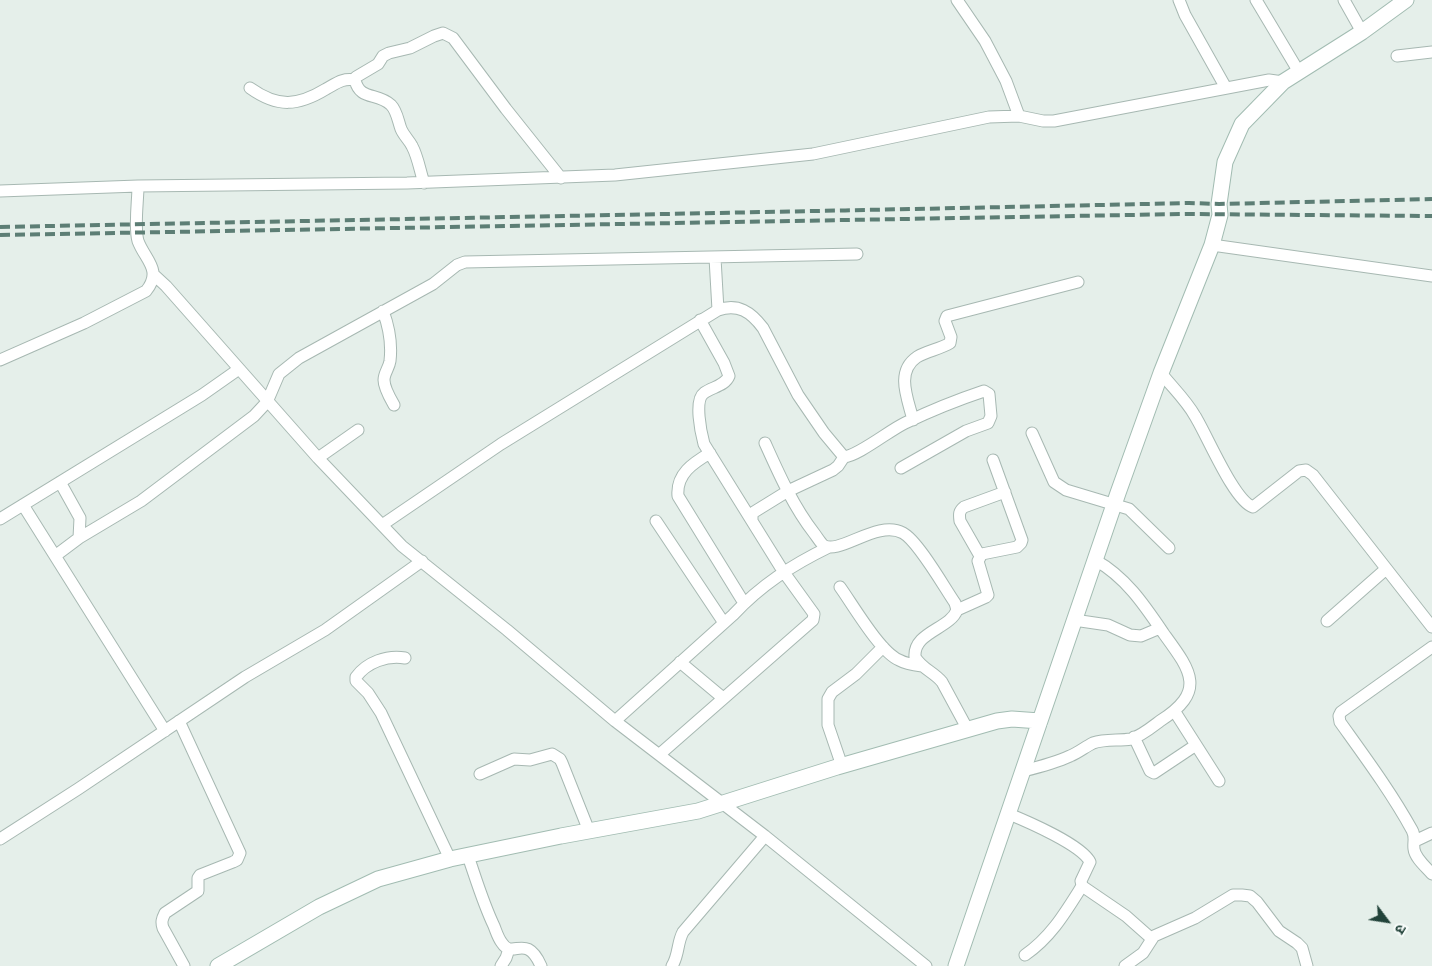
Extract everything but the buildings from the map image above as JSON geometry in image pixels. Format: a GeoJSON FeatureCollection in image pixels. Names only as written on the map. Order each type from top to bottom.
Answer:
{"type":"FeatureCollection","features":[{"type":"Feature","properties":{"kind":"street"},"geometry":{"type":"LineString","coordinates":[[957,0],[985,41],[1006,82],[1019,116]]}},
{"type":"Feature","properties":{"kind":"street"},"geometry":{"type":"LineString","coordinates":[[1179,0],[1185,15],[1226,88]]}},
{"type":"Feature","properties":{"kind":"street"},"geometry":{"type":"LineString","coordinates":[[1256,0],[1299,72]]}},
{"type":"Feature","properties":{"kind":"street"},"geometry":{"type":"LineString","coordinates":[[1344,0],[1362,32]]}},
{"type":"Feature","properties":{"kind":"street"},"geometry":{"type":"LineString","coordinates":[[956,966],[1160,373],[1212,246],[1220,215],[1219,204],[1225,162],[1242,124],[1283,82],[1362,32],[1406,0]]}},
{"type":"Feature","properties":{"kind":"street"},"geometry":{"type":"LineString","coordinates":[[355,80],[356,77],[378,64],[387,53],[410,48],[443,33],[449,35],[454,38],[506,109],[561,178]]}},
{"type":"Feature","properties":{"kind":"street"},"geometry":{"type":"LineString","coordinates":[[1397,56],[1432,52]]}},
{"type":"Feature","properties":{"kind":"street"},"geometry":{"type":"LineString","coordinates":[[250,88],[264,97],[286,103],[315,96],[341,80],[355,80]]}},
{"type":"Feature","properties":{"kind":"street"},"geometry":{"type":"LineString","coordinates":[[355,80],[358,89],[362,93],[379,97],[390,104],[395,111],[403,134],[412,145],[424,182]]}},
{"type":"Feature","properties":{"kind":"street"},"geometry":{"type":"LineString","coordinates":[[0,190],[424,182],[615,175],[813,154],[989,117],[1019,116],[1043,121],[1054,121],[1269,80],[1283,82]]}},
{"type":"Feature","properties":{"kind":"street"},"geometry":{"type":"LineString","coordinates":[[0,360],[84,323],[146,291],[152,283],[153,274],[150,262],[138,241],[138,186]]}},
{"type":"Feature","properties":{"kind":"street"},"geometry":{"type":"LineString","coordinates":[[1212,246],[1432,276]]}},
{"type":"Feature","properties":{"kind":"street"},"geometry":{"type":"LineString","coordinates":[[55,556],[79,538],[122,513],[173,478],[248,421],[267,402],[274,382],[280,374],[299,358],[433,284],[457,265],[465,262],[857,254]]}},
{"type":"Feature","properties":{"kind":"street"},"geometry":{"type":"LineString","coordinates":[[715,258],[718,310]]}},
{"type":"Feature","properties":{"kind":"street"},"geometry":{"type":"LineString","coordinates":[[153,274],[166,286],[318,458],[402,546],[507,630],[615,721],[765,836],[926,966]]}},
{"type":"Feature","properties":{"kind":"street"},"geometry":{"type":"LineString","coordinates":[[912,420],[903,378],[906,369],[918,357],[950,343],[951,337],[945,321],[947,316],[1078,282]]}},
{"type":"Feature","properties":{"kind":"street"},"geometry":{"type":"LineString","coordinates":[[382,525],[502,444],[700,320],[724,308],[744,309],[756,318],[798,395],[824,433],[844,457]]}},
{"type":"Feature","properties":{"kind":"street"},"geometry":{"type":"LineString","coordinates":[[383,311],[388,323],[390,346],[390,361],[384,379],[387,391],[394,405]]}},
{"type":"Feature","properties":{"kind":"street"},"geometry":{"type":"LineString","coordinates":[[660,754],[813,620],[814,614],[783,571],[702,439],[698,401],[704,393],[726,382],[729,378],[729,372],[700,320]]}},
{"type":"Feature","properties":{"kind":"street"},"geometry":{"type":"LineString","coordinates":[[0,519],[202,395],[239,369]]}},
{"type":"Feature","properties":{"kind":"street"},"geometry":{"type":"LineString","coordinates":[[1160,373],[1195,416],[1227,476],[1249,506],[1253,507],[1259,504],[1299,471],[1306,470],[1313,475],[1432,627]]}},
{"type":"Feature","properties":{"kind":"street"},"geometry":{"type":"LineString","coordinates":[[752,520],[754,512],[788,491],[833,470],[844,457],[912,420],[984,391],[989,394],[991,416],[988,423],[966,431],[901,468]]}},
{"type":"Feature","properties":{"kind":"street"},"geometry":{"type":"LineString","coordinates":[[318,458],[358,430]]}},
{"type":"Feature","properties":{"kind":"street"},"geometry":{"type":"LineString","coordinates":[[1032,433],[1054,482],[1066,490],[1114,504],[1132,512],[1169,548]]}},
{"type":"Feature","properties":{"kind":"street"},"geometry":{"type":"LineString","coordinates":[[764,443],[788,491],[808,525],[822,544],[834,547],[888,529],[904,533],[917,547],[955,603],[957,610]]}},
{"type":"Feature","properties":{"kind":"street"},"geometry":{"type":"LineString","coordinates":[[710,453],[687,469],[678,483],[678,496],[744,603]]}},
{"type":"Feature","properties":{"kind":"street"},"geometry":{"type":"LineString","coordinates":[[968,730],[942,682],[922,666],[915,657],[915,649],[922,638],[953,616],[957,610],[988,595],[978,561],[982,554],[1017,547],[1021,543],[1022,540],[993,460]]}},
{"type":"Feature","properties":{"kind":"street"},"geometry":{"type":"LineString","coordinates":[[60,482],[80,518],[79,538]]}},
{"type":"Feature","properties":{"kind":"street"},"geometry":{"type":"LineString","coordinates":[[980,556],[960,521],[960,510],[1005,492]]}},
{"type":"Feature","properties":{"kind":"street"},"geometry":{"type":"LineString","coordinates":[[23,505],[165,731]]}},
{"type":"Feature","properties":{"kind":"street"},"geometry":{"type":"LineString","coordinates":[[656,521],[724,623]]}},
{"type":"Feature","properties":{"kind":"street"},"geometry":{"type":"LineString","coordinates":[[615,721],[744,603],[783,571],[828,547]]}},
{"type":"Feature","properties":{"kind":"street"},"geometry":{"type":"LineString","coordinates":[[1023,771],[1069,757],[1092,744],[1102,741],[1134,738],[1175,712],[1190,688],[1186,667],[1141,602],[1118,576],[1095,560]]}},
{"type":"Feature","properties":{"kind":"street"},"geometry":{"type":"LineString","coordinates":[[0,839],[245,677],[326,630],[422,561]]}},
{"type":"Feature","properties":{"kind":"street"},"geometry":{"type":"LineString","coordinates":[[1327,622],[1386,569]]}},
{"type":"Feature","properties":{"kind":"street"},"geometry":{"type":"LineString","coordinates":[[840,587],[883,646],[898,660],[922,666]]}},
{"type":"Feature","properties":{"kind":"street"},"geometry":{"type":"LineString","coordinates":[[1074,620],[1108,625],[1130,635],[1141,636],[1160,628]]}},
{"type":"Feature","properties":{"kind":"street"},"geometry":{"type":"LineString","coordinates":[[842,766],[828,725],[828,699],[832,692],[856,674],[883,646]]}},
{"type":"Feature","properties":{"kind":"street"},"geometry":{"type":"LineString","coordinates":[[1432,647],[1341,712],[1339,716],[1340,722],[1387,789],[1413,832],[1415,841],[1414,851],[1432,874]]}},
{"type":"Feature","properties":{"kind":"street"},"geometry":{"type":"LineString","coordinates":[[405,658],[390,658],[372,664],[359,673],[356,680],[368,693],[381,713],[450,860]]}},
{"type":"Feature","properties":{"kind":"street"},"geometry":{"type":"LineString","coordinates":[[680,662],[723,698]]}},
{"type":"Feature","properties":{"kind":"street"},"geometry":{"type":"LineString","coordinates":[[1175,712],[1219,781]]}},
{"type":"Feature","properties":{"kind":"street"},"geometry":{"type":"LineString","coordinates":[[223,965],[319,907],[378,879],[468,856],[698,811],[842,766],[1012,719],[1040,721]]}},
{"type":"Feature","properties":{"kind":"street"},"geometry":{"type":"LineString","coordinates":[[180,721],[240,853],[237,860],[200,875],[198,878],[198,891],[165,913],[162,918],[161,924],[184,966]]}},
{"type":"Feature","properties":{"kind":"street"},"geometry":{"type":"LineString","coordinates":[[1134,738],[1150,771],[1154,773],[1196,745]]}},
{"type":"Feature","properties":{"kind":"street"},"geometry":{"type":"LineString","coordinates":[[480,774],[514,759],[530,760],[552,754],[556,756],[562,763],[589,831]]}},
{"type":"Feature","properties":{"kind":"street"},"geometry":{"type":"LineString","coordinates":[[1009,814],[1057,836],[1088,858],[1090,862],[1081,881],[1082,886],[1057,926],[1045,940],[1025,955]]}},
{"type":"Feature","properties":{"kind":"street"},"geometry":{"type":"LineString","coordinates":[[1415,841],[1432,833]]}},
{"type":"Feature","properties":{"kind":"street"},"geometry":{"type":"LineString","coordinates":[[672,966],[677,957],[678,944],[683,932],[765,836]]}},
{"type":"Feature","properties":{"kind":"street"},"geometry":{"type":"LineString","coordinates":[[468,856],[489,916],[502,944],[509,949],[530,949],[536,954],[541,966]]}},
{"type":"Feature","properties":{"kind":"street"},"geometry":{"type":"LineString","coordinates":[[1082,886],[1126,916],[1152,939]]}},
{"type":"Feature","properties":{"kind":"street"},"geometry":{"type":"LineString","coordinates":[[1125,966],[1143,953],[1152,939],[1161,932],[1195,918],[1233,895],[1242,894],[1250,896],[1257,902],[1278,931],[1302,948],[1307,966]]}},
{"type":"Feature","properties":{"kind":"street"},"geometry":{"type":"LineString","coordinates":[[500,966],[506,958],[509,949]]}},
{"type":"Feature","properties":{"kind":"railway"},"geometry":{"type":"LineString","coordinates":[[0,227],[1432,199]]}},
{"type":"Feature","properties":{"kind":"railway"},"geometry":{"type":"LineString","coordinates":[[0,235],[1185,214],[1432,216]]}}]}
